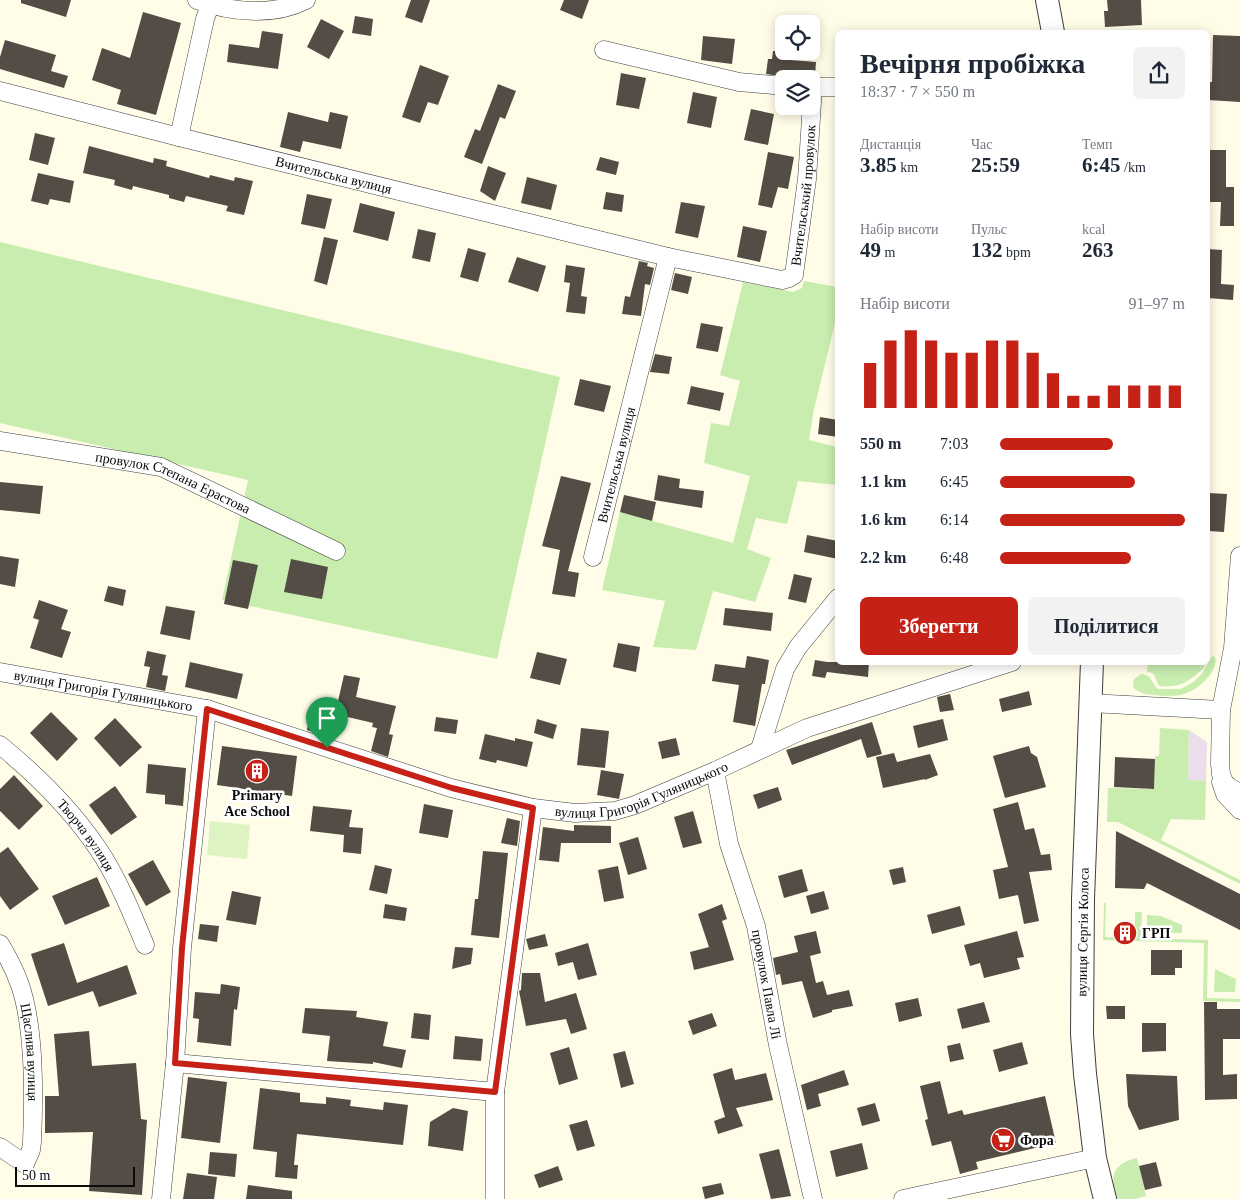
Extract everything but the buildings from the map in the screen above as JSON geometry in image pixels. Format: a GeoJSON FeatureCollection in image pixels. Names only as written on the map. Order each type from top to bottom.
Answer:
{"type":"FeatureCollection","features":[{"type":"Feature","properties":{"kind":"street"},"geometry":{"type":"LineString","coordinates":[[179,137],[205,19],[203,2],[227,9],[270,10],[298,4],[306,0]]}},
{"type":"Feature","properties":{"kind":"street"},"geometry":{"type":"LineString","coordinates":[[1047,0],[1053,30]]}},
{"type":"Feature","properties":{"kind":"street"},"geometry":{"type":"LineString","coordinates":[[604,50],[739,82],[775,85]]}},
{"type":"Feature","properties":{"kind":"street","name":"Вчительський провулок"},"geometry":{"type":"LineString","coordinates":[[820,87],[835,87]]}},
{"type":"Feature","properties":{"kind":"street","name":"Вчительська вулиця"},"geometry":{"type":"LineString","coordinates":[[0,91],[668,257],[782,280],[794,275]]}},
{"type":"Feature","properties":{"kind":"street","name":"Вчительський провулок"},"geometry":{"type":"LineString","coordinates":[[794,275],[807,179],[810,115]]}},
{"type":"Feature","properties":{"kind":"street","name":"Вчительська вулиця"},"geometry":{"type":"LineString","coordinates":[[593,557],[668,257]]}},
{"type":"Feature","properties":{"kind":"street","name":"провулок Степана Ерастова"},"geometry":{"type":"LineString","coordinates":[[0,441],[161,466],[336,551]]}},
{"type":"Feature","properties":{"kind":"street"},"geometry":{"type":"LineString","coordinates":[[1240,556],[1234,648],[1221,710],[1220,764],[1220,779],[1223,789],[1231,802],[1240,810]]}},
{"type":"Feature","properties":{"kind":"street"},"geometry":{"type":"LineString","coordinates":[[760,749],[785,668],[798,647],[835,602]]}},
{"type":"Feature","properties":{"kind":"street","name":"вулиця Григорія Гуляницького"},"geometry":{"type":"LineString","coordinates":[[0,672],[207,709],[452,788],[533,808],[575,813],[614,811],[635,805],[806,728],[1002,665]]}},
{"type":"Feature","properties":{"kind":"street","name":"вулиця Сергія Колоса"},"geometry":{"type":"LineString","coordinates":[[1092,665],[1083,899],[1082,1034],[1090,1160],[1104,1199]]}},
{"type":"Feature","properties":{"kind":"street"},"geometry":{"type":"LineString","coordinates":[[1090,703],[1221,710]]}},
{"type":"Feature","properties":{"kind":"street","name":"вулиця Григорія Гуляницького"},"geometry":{"type":"LineString","coordinates":[[161,1199],[175,1063],[182,948],[207,709]]}},
{"type":"Feature","properties":{"kind":"street","name":"Творча вулиця"},"geometry":{"type":"LineString","coordinates":[[0,745],[34,775],[83,829],[104,858],[126,901],[145,945]]}},
{"type":"Feature","properties":{"kind":"street"},"geometry":{"type":"LineString","coordinates":[[1220,764],[1226,785],[1240,793]]}},
{"type":"Feature","properties":{"kind":"street","name":"провулок Павла Лі"},"geometry":{"type":"LineString","coordinates":[[714,771],[729,844],[756,926],[778,1045],[813,1199]]}},
{"type":"Feature","properties":{"kind":"street"},"geometry":{"type":"LineString","coordinates":[[495,1199],[495,1092],[533,808]]}},
{"type":"Feature","properties":{"kind":"street","name":"Щаслива вулиця"},"geometry":{"type":"LineString","coordinates":[[0,944],[20,985],[28,1020],[33,1079],[31,1150],[25,1164],[0,1147]]}},
{"type":"Feature","properties":{"kind":"street"},"geometry":{"type":"LineString","coordinates":[[175,1063],[495,1092]]}},
{"type":"Feature","properties":{"kind":"street"},"geometry":{"type":"LineString","coordinates":[[903,1199],[1090,1160]]}},
{"type":"Feature","properties":{"kind":"shaded area"},"geometry":{"type":"Polygon","coordinates":[[[1189,730],[1207,742],[1206,781],[1188,780],[1189,730]]]}},
{"type":"Feature","properties":{"kind":"green space"},"geometry":{"type":"Polygon","coordinates":[[[0,242],[560,377],[497,659],[222,600],[248,480],[0,423],[0,242]]]}},
{"type":"Feature","properties":{"kind":"green space"},"geometry":{"type":"Polygon","coordinates":[[[804,281],[835,287],[835,323],[814,409],[809,440],[835,446],[835,485],[798,481],[787,524],[756,518],[747,549],[771,558],[755,602],[713,591],[696,650],[653,647],[665,601],[602,590],[620,512],[733,543],[750,476],[704,463],[711,423],[729,426],[740,381],[720,375],[743,282],[793,292],[802,288],[804,281]]]}},
{"type":"Feature","properties":{"kind":"green space"},"geometry":{"type":"Polygon","coordinates":[[[1212,656],[1215,657],[1216,662],[1210,675],[1198,687],[1185,694],[1163,696],[1148,694],[1140,692],[1133,687],[1134,679],[1141,674],[1150,678],[1158,689],[1181,689],[1202,674],[1207,665],[1210,665],[1212,656]]]}},
{"type":"Feature","properties":{"kind":"green space"},"geometry":{"type":"Polygon","coordinates":[[[1148,665],[1205,665],[1204,668],[1189,680],[1173,686],[1159,686],[1153,673],[1147,672],[1148,665]]]}},
{"type":"Feature","properties":{"kind":"green space"},"geometry":{"type":"Polygon","coordinates":[[[1160,728],[1189,730],[1188,780],[1206,781],[1205,820],[1171,819],[1161,840],[1240,880],[1240,884],[1118,822],[1107,822],[1108,788],[1154,789],[1155,756],[1159,756],[1160,728]]]}},
{"type":"Feature","properties":{"kind":"green space"},"geometry":{"type":"Polygon","coordinates":[[[210,821],[250,825],[247,859],[207,855],[210,821]]]}},
{"type":"Feature","properties":{"kind":"green space"},"geometry":{"type":"Polygon","coordinates":[[[1104,903],[1106,903],[1105,937],[1135,938],[1135,912],[1142,912],[1141,938],[1208,940],[1207,998],[1240,999],[1240,1002],[1203,1001],[1204,943],[1103,940],[1104,903]]]}},
{"type":"Feature","properties":{"kind":"green space"},"geometry":{"type":"Polygon","coordinates":[[[1147,915],[1161,916],[1182,925],[1182,933],[1147,932],[1147,915]]]}},
{"type":"Feature","properties":{"kind":"green space"},"geometry":{"type":"Polygon","coordinates":[[[1215,969],[1236,979],[1235,992],[1214,992],[1215,969]]]}},
{"type":"Feature","properties":{"kind":"green space"},"geometry":{"type":"Polygon","coordinates":[[[1137,1158],[1146,1196],[1134,1199],[1116,1199],[1115,1172],[1122,1164],[1137,1158]]]}},
{"type":"Feature","properties":{"kind":"place","name":"Primary Ace School"},"geometry":{"type":"Point","coordinates":[257,771]}},
{"type":"Feature","properties":{"kind":"place","name":"ГРП"},"geometry":{"type":"Point","coordinates":[1125,933]}},
{"type":"Feature","properties":{"kind":"place","name":"Фора"},"geometry":{"type":"Point","coordinates":[1003,1140]}},
{"type":"Feature","properties":{"kind":"route"},"geometry":{"type":"LineString","coordinates":[[207,709],[260,728],[327,748],[452,788],[533,808],[495,1092],[175,1063],[182,948],[207,709]]}}]}
